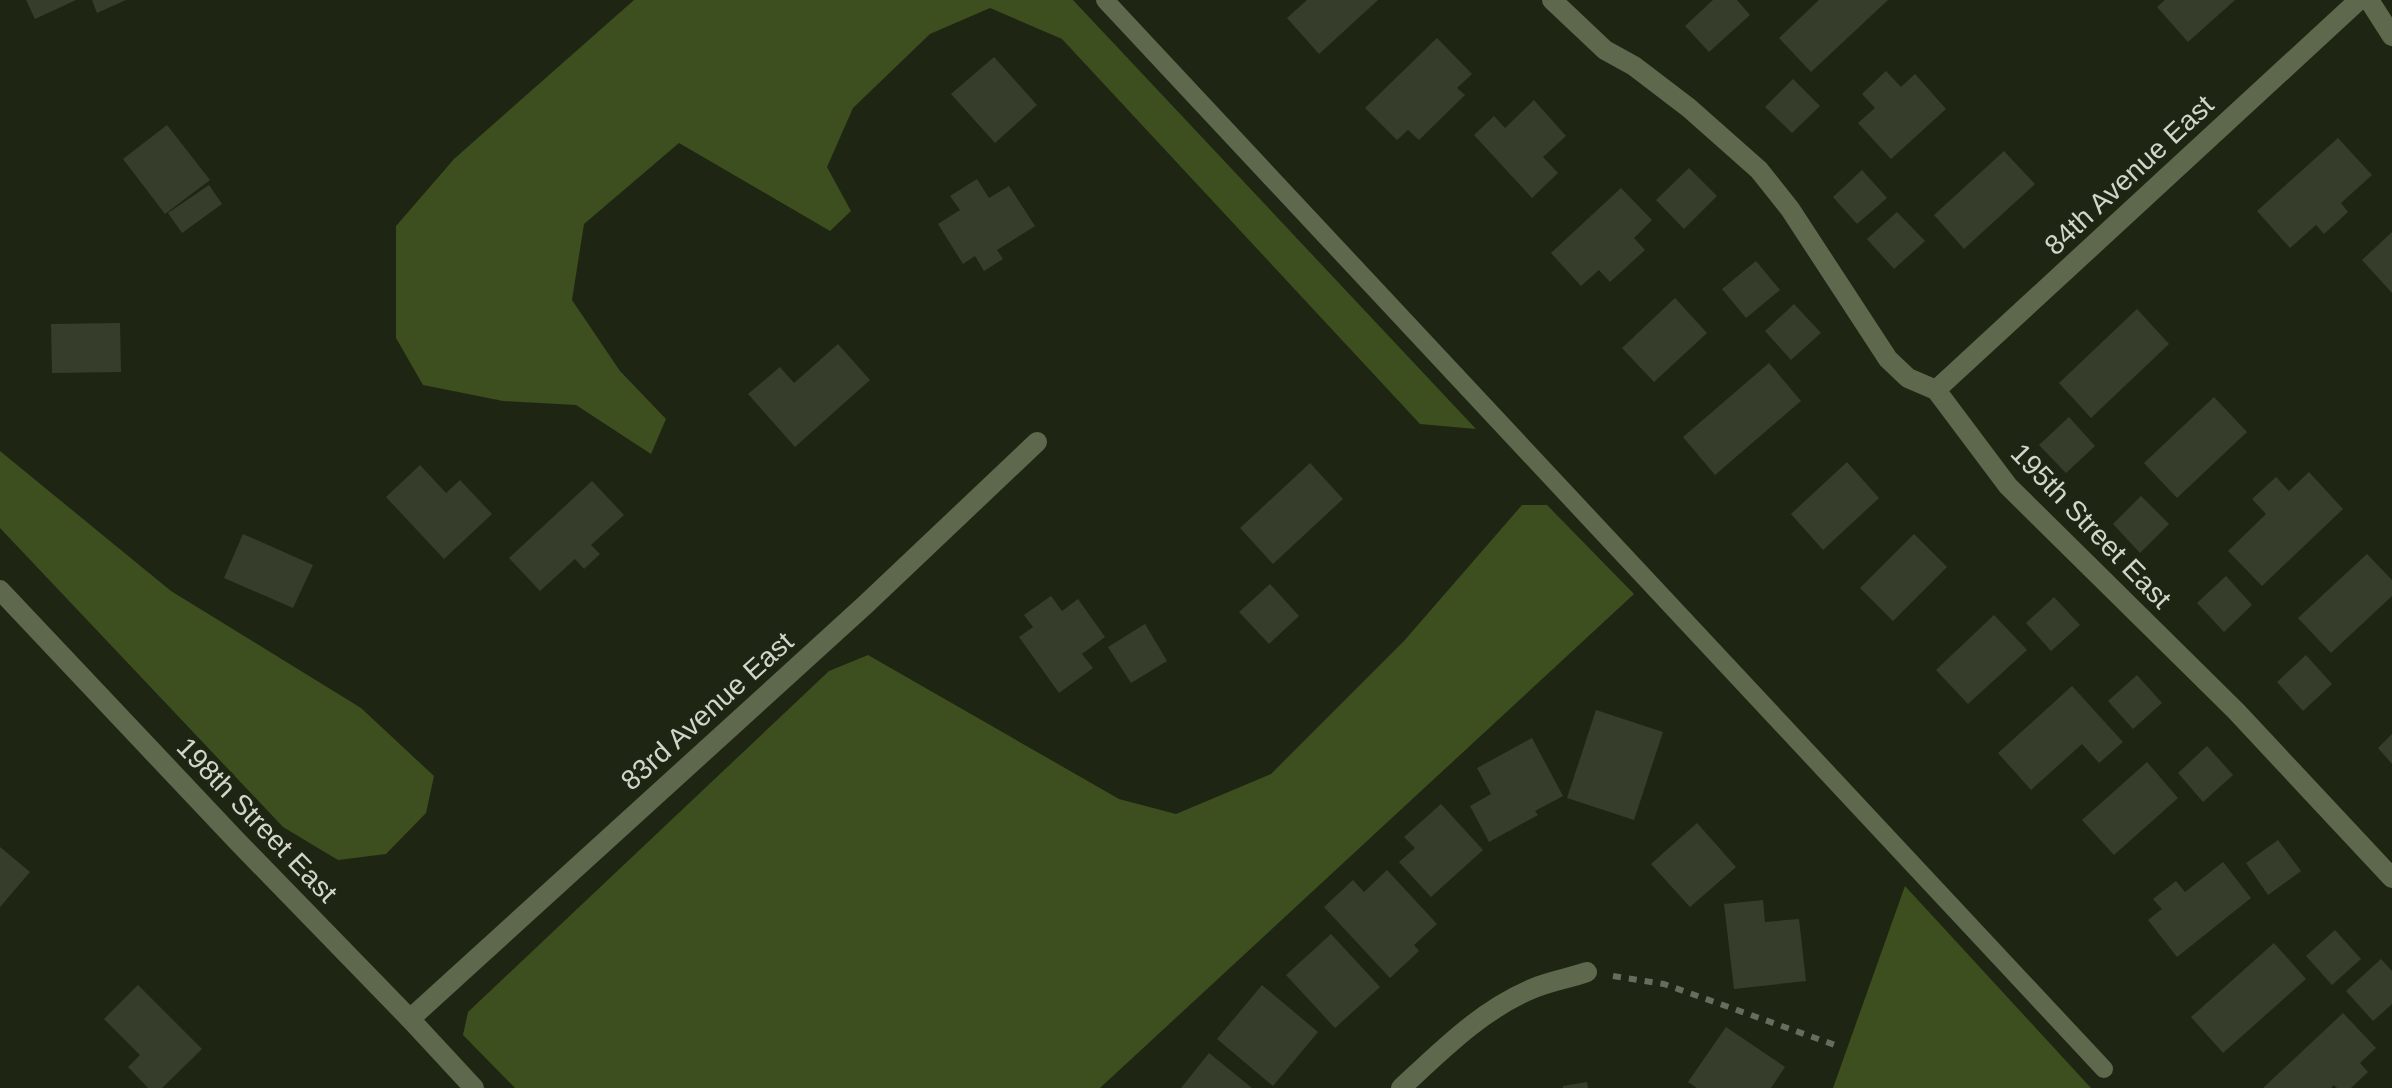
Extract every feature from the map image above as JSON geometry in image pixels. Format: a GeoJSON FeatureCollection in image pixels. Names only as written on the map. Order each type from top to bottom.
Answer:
{"type":"FeatureCollection","features":[{"type":"Feature","properties":{"kind":"street","name":"195th Street East"},"geometry":{"type":"LineString","coordinates":[[1552,0],[1605,50],[1634,66],[1689,108],[1759,170],[1790,209],[1888,359],[1908,378],[1936,390],[2008,486],[2236,711],[2392,878]]}},
{"type":"Feature","properties":{"kind":"street","name":"84th Avenue East"},"geometry":{"type":"LineString","coordinates":[[1936,390],[2359,0]]}},
{"type":"Feature","properties":{"kind":"street"},"geometry":{"type":"LineString","coordinates":[[2369,0],[2392,36]]}},
{"type":"Feature","properties":{"kind":"street","name":"83rd Avenue East"},"geometry":{"type":"LineString","coordinates":[[410,1019],[1037,442]]}},
{"type":"Feature","properties":{"kind":"street","name":"198th Street East"},"geometry":{"type":"LineString","coordinates":[[0,590],[474,1088]]}},
{"type":"Feature","properties":{"kind":"street"},"geometry":{"type":"LineString","coordinates":[[1401,1088],[1472,1023],[1536,988],[1588,972]]}},
{"type":"Feature","properties":{"kind":"lane"},"geometry":{"type":"LineString","coordinates":[[1105,0],[2104,1069]]}},
{"type":"Feature","properties":{"kind":"path"},"geometry":{"type":"LineString","coordinates":[[1588,972],[1664,984],[1835,1045]]}},
{"type":"Feature","properties":{"kind":"green space"},"geometry":{"type":"Polygon","coordinates":[[[634,0],[1073,0],[1476,429],[1420,424],[1062,39],[990,8],[930,34],[853,108],[827,167],[851,211],[830,231],[679,143],[584,224],[572,300],[620,371],[666,419],[651,454],[576,405],[503,401],[423,385],[396,338],[396,226],[454,159],[634,0]]]}},
{"type":"Feature","properties":{"kind":"green space"},"geometry":{"type":"Polygon","coordinates":[[[0,451],[171,591],[361,708],[434,776],[426,813],[386,854],[338,860],[283,827],[0,528],[0,451]]]}},
{"type":"Feature","properties":{"kind":"green space"},"geometry":{"type":"Polygon","coordinates":[[[1522,505],[1547,505],[1634,594],[1100,1088],[515,1088],[463,1035],[468,1012],[829,671],[868,655],[1119,799],[1176,814],[1271,774],[1404,641],[1522,505]]]}},
{"type":"Feature","properties":{"kind":"green space"},"geometry":{"type":"Polygon","coordinates":[[[1905,886],[2091,1088],[1833,1088],[1905,886]]]}},
{"type":"Feature","properties":{"kind":"building"},"geometry":{"type":"Polygon","coordinates":[[[26,0],[76,0],[35,19],[26,0]]]}},
{"type":"Feature","properties":{"kind":"building"},"geometry":{"type":"Polygon","coordinates":[[[92,0],[126,0],[97,13],[92,0]]]}},
{"type":"Feature","properties":{"kind":"building"},"geometry":{"type":"Polygon","coordinates":[[[1307,0],[1378,0],[1319,54],[1287,18],[1307,0]]]}},
{"type":"Feature","properties":{"kind":"building"},"geometry":{"type":"Polygon","coordinates":[[[1713,0],[1737,0],[1750,15],[1709,52],[1685,26],[1713,0]]]}},
{"type":"Feature","properties":{"kind":"building"},"geometry":{"type":"Polygon","coordinates":[[[1819,0],[1888,0],[1811,72],[1779,38],[1819,0]]]}},
{"type":"Feature","properties":{"kind":"building"},"geometry":{"type":"Polygon","coordinates":[[[2165,0],[2235,0],[2188,42],[2157,7],[2165,0]]]}},
{"type":"Feature","properties":{"kind":"building"},"geometry":{"type":"Polygon","coordinates":[[[1437,38],[1472,74],[1457,88],[1465,95],[1419,140],[1408,130],[1397,140],[1365,108],[1437,38]]]}},
{"type":"Feature","properties":{"kind":"building"},"geometry":{"type":"Polygon","coordinates":[[[994,57],[1037,105],[995,143],[951,94],[994,57]]]}},
{"type":"Feature","properties":{"kind":"building"},"geometry":{"type":"Polygon","coordinates":[[[1886,71],[1901,87],[1915,74],[1946,109],[1891,159],[1858,123],[1875,108],[1862,94],[1886,71]]]}},
{"type":"Feature","properties":{"kind":"building"},"geometry":{"type":"Polygon","coordinates":[[[1793,79],[1820,106],[1792,133],[1765,107],[1793,79]]]}},
{"type":"Feature","properties":{"kind":"building"},"geometry":{"type":"Polygon","coordinates":[[[1534,100],[1566,136],[1543,157],[1558,173],[1532,198],[1474,135],[1494,116],[1505,128],[1534,100]]]}},
{"type":"Feature","properties":{"kind":"building"},"geometry":{"type":"Polygon","coordinates":[[[167,125],[210,180],[165,214],[123,159],[167,125]]]}},
{"type":"Feature","properties":{"kind":"building"},"geometry":{"type":"Polygon","coordinates":[[[2338,138],[2372,175],[2341,203],[2348,212],[2324,234],[2316,225],[2290,248],[2257,211],[2338,138]]]}},
{"type":"Feature","properties":{"kind":"building"},"geometry":{"type":"Polygon","coordinates":[[[2004,151],[2035,184],[1964,249],[1934,215],[2004,151]]]}},
{"type":"Feature","properties":{"kind":"building"},"geometry":{"type":"Polygon","coordinates":[[[1689,168],[1717,196],[1684,229],[1656,200],[1689,168]]]}},
{"type":"Feature","properties":{"kind":"building"},"geometry":{"type":"Polygon","coordinates":[[[1862,170],[1887,198],[1857,224],[1833,197],[1862,170]]]}},
{"type":"Feature","properties":{"kind":"building"},"geometry":{"type":"Polygon","coordinates":[[[977,179],[989,198],[1009,186],[1035,226],[997,250],[1003,259],[984,271],[975,256],[963,264],[938,224],[960,210],[950,196],[977,179]]]}},
{"type":"Feature","properties":{"kind":"building"},"geometry":{"type":"Polygon","coordinates":[[[209,185],[222,204],[182,233],[168,213],[209,185]]]}},
{"type":"Feature","properties":{"kind":"building"},"geometry":{"type":"Polygon","coordinates":[[[1621,188],[1652,220],[1634,238],[1645,250],[1610,282],[1599,270],[1581,286],[1551,253],[1621,188]]]}},
{"type":"Feature","properties":{"kind":"building"},"geometry":{"type":"Polygon","coordinates":[[[1897,212],[1925,241],[1894,269],[1867,239],[1897,212]]]}},
{"type":"Feature","properties":{"kind":"building"},"geometry":{"type":"Polygon","coordinates":[[[2392,232],[2392,293],[2362,260],[2392,232]]]}},
{"type":"Feature","properties":{"kind":"building"},"geometry":{"type":"Polygon","coordinates":[[[1756,261],[1780,290],[1746,318],[1722,289],[1756,261]]]}},
{"type":"Feature","properties":{"kind":"building"},"geometry":{"type":"Polygon","coordinates":[[[1675,298],[1707,333],[1654,382],[1622,348],[1675,298]]]}},
{"type":"Feature","properties":{"kind":"building"},"geometry":{"type":"Polygon","coordinates":[[[1794,304],[1821,333],[1791,360],[1765,331],[1794,304]]]}},
{"type":"Feature","properties":{"kind":"building"},"geometry":{"type":"Polygon","coordinates":[[[2137,309],[2169,344],[2091,418],[2059,383],[2137,309]]]}},
{"type":"Feature","properties":{"kind":"building"},"geometry":{"type":"Polygon","coordinates":[[[120,323],[121,372],[52,373],[51,324],[120,323]]]}},
{"type":"Feature","properties":{"kind":"building"},"geometry":{"type":"Polygon","coordinates":[[[838,344],[870,380],[795,447],[748,394],[780,367],[794,383],[838,344]]]}},
{"type":"Feature","properties":{"kind":"building"},"geometry":{"type":"Polygon","coordinates":[[[1769,363],[1801,401],[1715,475],[1683,437],[1769,363]]]}},
{"type":"Feature","properties":{"kind":"building"},"geometry":{"type":"Polygon","coordinates":[[[2214,397],[2247,432],[2177,498],[2144,463],[2214,397]]]}},
{"type":"Feature","properties":{"kind":"building"},"geometry":{"type":"Polygon","coordinates":[[[2069,417],[2095,446],[2066,473],[2039,445],[2069,417]]]}},
{"type":"Feature","properties":{"kind":"building"},"geometry":{"type":"Polygon","coordinates":[[[1847,462],[1879,498],[1823,550],[1791,514],[1847,462]]]}},
{"type":"Feature","properties":{"kind":"building"},"geometry":{"type":"Polygon","coordinates":[[[1310,463],[1343,499],[1273,564],[1240,528],[1310,463]]]}},
{"type":"Feature","properties":{"kind":"building"},"geometry":{"type":"Polygon","coordinates":[[[420,465],[446,493],[460,480],[492,514],[444,559],[386,497],[420,465]]]}},
{"type":"Feature","properties":{"kind":"building"},"geometry":{"type":"Polygon","coordinates":[[[2309,472],[2343,509],[2262,586],[2228,551],[2266,514],[2252,499],[2276,477],[2289,491],[2309,472]]]}},
{"type":"Feature","properties":{"kind":"building"},"geometry":{"type":"Polygon","coordinates":[[[592,481],[624,515],[591,545],[600,554],[584,569],[575,559],[540,591],[509,558],[592,481]]]}},
{"type":"Feature","properties":{"kind":"building"},"geometry":{"type":"Polygon","coordinates":[[[2141,496],[2169,524],[2140,553],[2113,524],[2141,496]]]}},
{"type":"Feature","properties":{"kind":"building"},"geometry":{"type":"Polygon","coordinates":[[[243,534],[313,565],[293,608],[224,578],[243,534]]]}},
{"type":"Feature","properties":{"kind":"building"},"geometry":{"type":"Polygon","coordinates":[[[1914,534],[1947,567],[1893,621],[1860,588],[1914,534]]]}},
{"type":"Feature","properties":{"kind":"building"},"geometry":{"type":"Polygon","coordinates":[[[2367,554],[2392,580],[2392,596],[2331,653],[2298,618],[2367,554]]]}},
{"type":"Feature","properties":{"kind":"building"},"geometry":{"type":"Polygon","coordinates":[[[2226,576],[2252,605],[2224,632],[2197,603],[2226,576]]]}},
{"type":"Feature","properties":{"kind":"building"},"geometry":{"type":"Polygon","coordinates":[[[1270,584],[1299,616],[1269,644],[1239,612],[1270,584]]]}},
{"type":"Feature","properties":{"kind":"building"},"geometry":{"type":"Polygon","coordinates":[[[1051,596],[1062,611],[1078,599],[1105,637],[1082,654],[1093,668],[1059,693],[1019,637],[1033,627],[1024,615],[1051,596]]]}},
{"type":"Feature","properties":{"kind":"building"},"geometry":{"type":"Polygon","coordinates":[[[2054,597],[2080,625],[2051,651],[2026,623],[2054,597]]]}},
{"type":"Feature","properties":{"kind":"building"},"geometry":{"type":"Polygon","coordinates":[[[1994,615],[2027,650],[1968,704],[1936,670],[1994,615]]]}},
{"type":"Feature","properties":{"kind":"building"},"geometry":{"type":"Polygon","coordinates":[[[1145,624],[1167,661],[1131,683],[1108,647],[1145,624]]]}},
{"type":"Feature","properties":{"kind":"building"},"geometry":{"type":"Polygon","coordinates":[[[2306,655],[2332,684],[2303,711],[2277,682],[2306,655]]]}},
{"type":"Feature","properties":{"kind":"building"},"geometry":{"type":"Polygon","coordinates":[[[2137,675],[2162,703],[2133,729],[2108,701],[2137,675]]]}},
{"type":"Feature","properties":{"kind":"building"},"geometry":{"type":"Polygon","coordinates":[[[2072,686],[2123,742],[2099,763],[2082,744],[2031,790],[1998,753],[2072,686]]]}},
{"type":"Feature","properties":{"kind":"building"},"geometry":{"type":"Polygon","coordinates":[[[1596,710],[1663,732],[1634,820],[1567,798],[1596,710]]]}},
{"type":"Feature","properties":{"kind":"building"},"geometry":{"type":"Polygon","coordinates":[[[2392,734],[2392,764],[2378,748],[2392,734]]]}},
{"type":"Feature","properties":{"kind":"building"},"geometry":{"type":"Polygon","coordinates":[[[1532,738],[1563,796],[1489,842],[1470,806],[1491,794],[1477,768],[1532,738]]]}},
{"type":"Feature","properties":{"kind":"building"},"geometry":{"type":"Polygon","coordinates":[[[2207,746],[2233,775],[2203,802],[2178,773],[2207,746]]]}},
{"type":"Feature","properties":{"kind":"building"},"geometry":{"type":"Polygon","coordinates":[[[2147,762],[2178,798],[2114,855],[2082,820],[2147,762]]]}},
{"type":"Feature","properties":{"kind":"building"},"geometry":{"type":"Polygon","coordinates":[[[1441,804],[1483,850],[1431,897],[1399,862],[1415,848],[1404,837],[1441,804]]]}},
{"type":"Feature","properties":{"kind":"building"},"geometry":{"type":"Polygon","coordinates":[[[1697,823],[1736,867],[1690,907],[1651,864],[1697,823]]]}},
{"type":"Feature","properties":{"kind":"building"},"geometry":{"type":"Polygon","coordinates":[[[2278,840],[2301,871],[2268,895],[2246,863],[2278,840]]]}},
{"type":"Feature","properties":{"kind":"building"},"geometry":{"type":"Polygon","coordinates":[[[0,847],[30,872],[0,907],[0,847]]]}},
{"type":"Feature","properties":{"kind":"building"},"geometry":{"type":"Polygon","coordinates":[[[2223,862],[2251,898],[2177,957],[2148,920],[2162,909],[2153,899],[2176,881],[2185,892],[2223,862]]]}},
{"type":"Feature","properties":{"kind":"building"},"geometry":{"type":"Polygon","coordinates":[[[1387,870],[1437,924],[1414,945],[1419,951],[1390,978],[1324,907],[1353,880],[1364,892],[1387,870]]]}},
{"type":"Feature","properties":{"kind":"building"},"geometry":{"type":"Polygon","coordinates":[[[1763,900],[1765,922],[1799,919],[1806,981],[1734,989],[1724,904],[1763,900]]]}},
{"type":"Feature","properties":{"kind":"building"},"geometry":{"type":"Polygon","coordinates":[[[2335,930],[2361,959],[2332,985],[2306,956],[2335,930]]]}},
{"type":"Feature","properties":{"kind":"building"},"geometry":{"type":"Polygon","coordinates":[[[1331,934],[1380,987],[1335,1028],[1286,975],[1331,934]]]}},
{"type":"Feature","properties":{"kind":"building"},"geometry":{"type":"Polygon","coordinates":[[[2274,943],[2306,979],[2223,1053],[2191,1017],[2274,943]]]}},
{"type":"Feature","properties":{"kind":"building"},"geometry":{"type":"Polygon","coordinates":[[[2381,959],[2392,971],[2392,1004],[2373,1021],[2346,991],[2381,959]]]}},
{"type":"Feature","properties":{"kind":"building"},"geometry":{"type":"Polygon","coordinates":[[[138,985],[202,1049],[162,1088],[148,1088],[128,1067],[140,1055],[104,1019],[138,985]]]}},
{"type":"Feature","properties":{"kind":"building"},"geometry":{"type":"Polygon","coordinates":[[[1262,985],[1318,1032],[1273,1086],[1217,1039],[1262,985]]]}},
{"type":"Feature","properties":{"kind":"building"},"geometry":{"type":"Polygon","coordinates":[[[2343,1013],[2376,1048],[2360,1063],[2368,1072],[2351,1088],[2263,1088],[2343,1013]]]}},
{"type":"Feature","properties":{"kind":"building"},"geometry":{"type":"Polygon","coordinates":[[[1726,1027],[1785,1067],[1771,1088],[1697,1088],[1688,1082],[1726,1027]]]}},
{"type":"Feature","properties":{"kind":"building"},"geometry":{"type":"Polygon","coordinates":[[[1209,1053],[1252,1088],[1181,1088],[1209,1053]]]}},
{"type":"Feature","properties":{"kind":"building"},"geometry":{"type":"Polygon","coordinates":[[[1587,1082],[1588,1088],[1563,1088],[1563,1086],[1587,1082]]]}}]}
